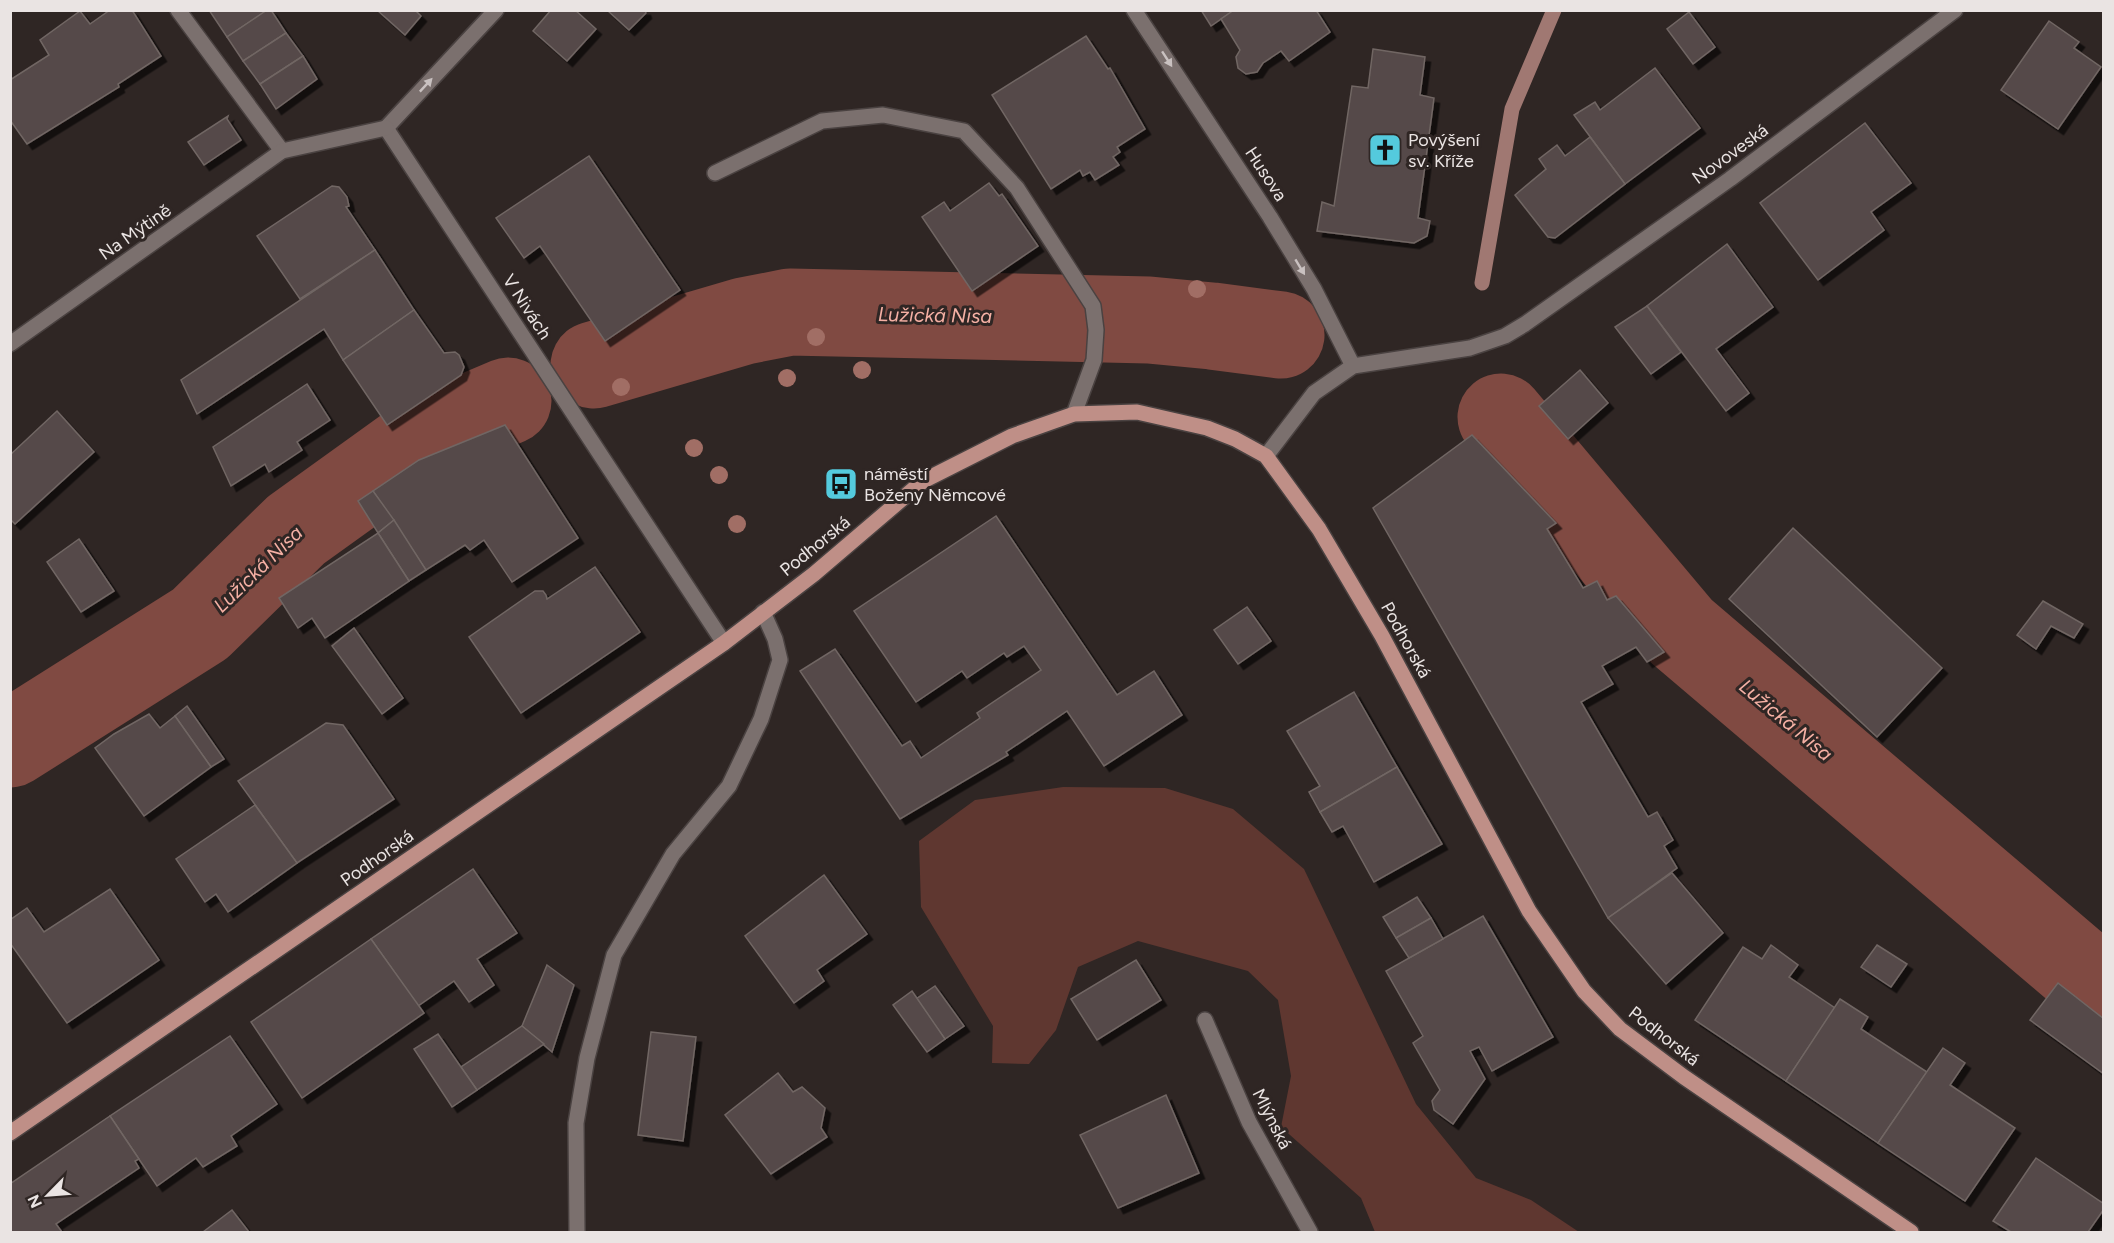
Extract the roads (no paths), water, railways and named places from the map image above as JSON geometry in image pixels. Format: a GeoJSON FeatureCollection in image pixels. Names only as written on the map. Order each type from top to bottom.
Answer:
{"type":"FeatureCollection","features":[{"type":"Feature","properties":{"kind":"main road","name":"Podhorská"},"geometry":{"type":"LineString","coordinates":[[10,1133],[724,643],[814,574],[923,481],[1012,436],[1074,414],[1137,412],[1208,428],[1235,439],[1266,456],[1320,529],[1382,636],[1529,911],[1584,991],[1620,1029],[1675,1071],[1911,1233]]}},
{"type":"Feature","properties":{"kind":"street"},"geometry":{"type":"LineString","coordinates":[[178,10],[282,151]]}},
{"type":"Feature","properties":{"kind":"street"},"geometry":{"type":"LineString","coordinates":[[386,128],[496,10]]}},
{"type":"Feature","properties":{"kind":"street","name":"Husova"},"geometry":{"type":"LineString","coordinates":[[1134,10],[1270,217],[1314,289],[1353,366]]}},
{"type":"Feature","properties":{"kind":"street","name":"Novoveská"},"geometry":{"type":"LineString","coordinates":[[1353,366],[1470,348],[1505,336],[1730,179],[1955,10]]}},
{"type":"Feature","properties":{"kind":"street"},"geometry":{"type":"LineString","coordinates":[[715,173],[822,121],[883,115],[964,131],[1017,188],[1093,306],[1096,330],[1094,360],[1074,414]]}},
{"type":"Feature","properties":{"kind":"street","name":"Na Mýtině"},"geometry":{"type":"LineString","coordinates":[[10,344],[282,151],[386,128]]}},
{"type":"Feature","properties":{"kind":"street","name":"V Nivách"},"geometry":{"type":"LineString","coordinates":[[386,128],[724,643]]}},
{"type":"Feature","properties":{"kind":"street"},"geometry":{"type":"LineString","coordinates":[[1266,456],[1314,393],[1353,366]]}},
{"type":"Feature","properties":{"kind":"street"},"geometry":{"type":"LineString","coordinates":[[577,1233],[576,1123],[587,1058],[614,955],[673,854],[729,786],[761,719],[780,660],[775,639],[763,612]]}},
{"type":"Feature","properties":{"kind":"street","name":"Mlýnská"},"geometry":{"type":"LineString","coordinates":[[1205,1020],[1249,1122],[1310,1233]]}},
{"type":"Feature","properties":{"kind":"waterway"},"geometry":{"type":"LineString","coordinates":[[1482,283],[1512,109],[1554,10]]}},
{"type":"Feature","properties":{"kind":"waterway","name":"Lužická Nisa"},"geometry":{"type":"LineString","coordinates":[[594,365],[744,321],[790,312],[1149,320],[1281,335]]}},
{"type":"Feature","properties":{"kind":"waterway","name":"Lužická Nisa"},"geometry":{"type":"LineString","coordinates":[[10,744],[200,624],[296,530],[428,435],[508,401]]}},
{"type":"Feature","properties":{"kind":"waterway","name":"Lužická Nisa"},"geometry":{"type":"LineString","coordinates":[[1501,417],[1681,631],[2104,991]]}},
{"type":"Feature","properties":{"kind":"place","name":"Povýšení sv. Kříže"},"geometry":{"type":"Point","coordinates":[1385,150]}},
{"type":"Feature","properties":{"kind":"place","name":"náměstí Boženy Němcové"},"geometry":{"type":"Point","coordinates":[841,484]}}]}
